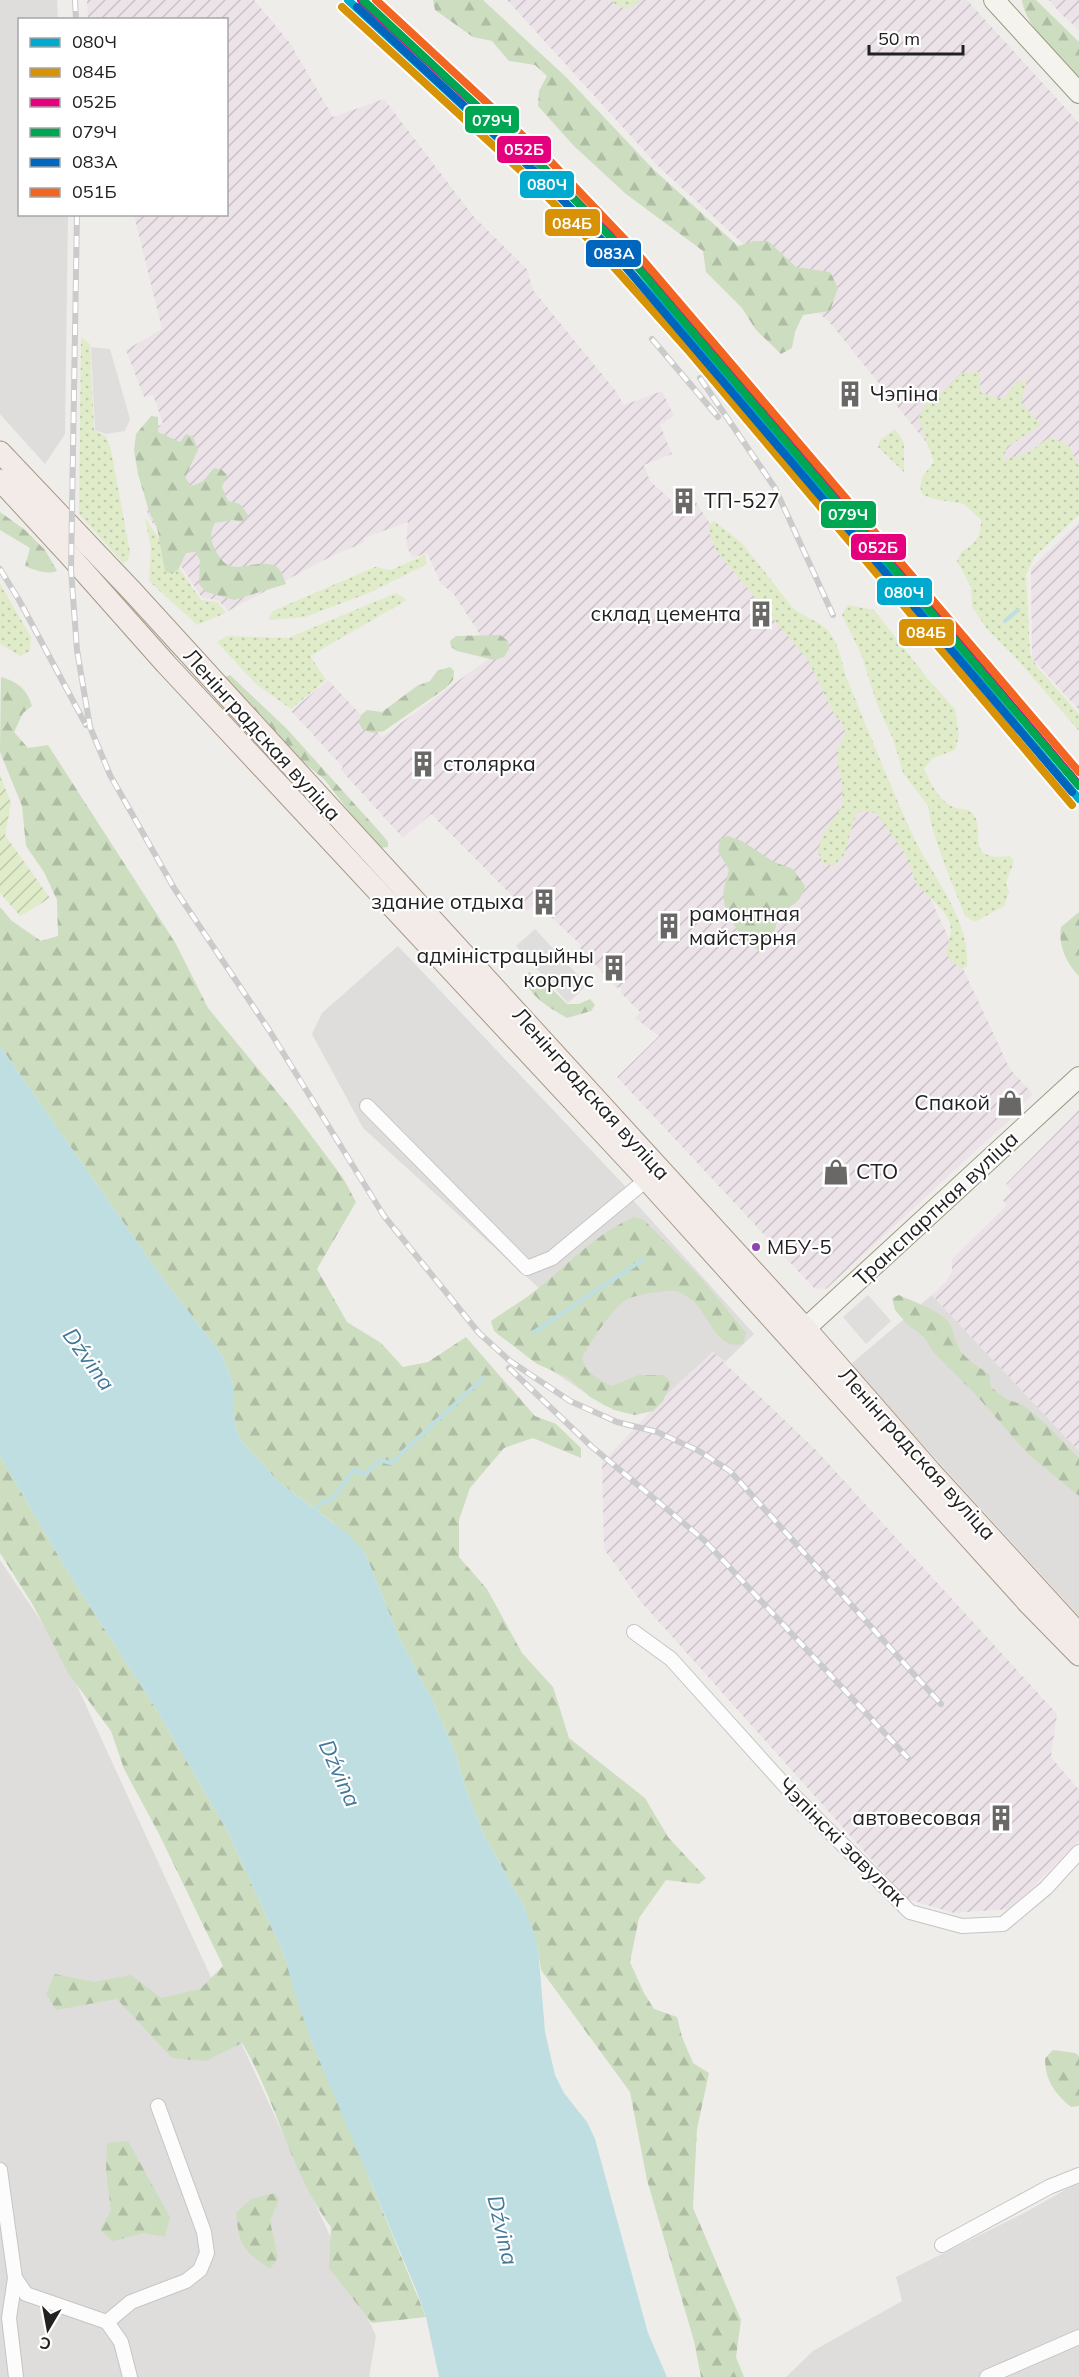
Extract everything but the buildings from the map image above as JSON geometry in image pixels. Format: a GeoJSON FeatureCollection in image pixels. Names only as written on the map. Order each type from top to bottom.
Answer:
{"type":"FeatureCollection","features":[{"type":"Feature","properties":{"kind":"main road"},"geometry":{"type":"LineString","coordinates":[[994,0],[1079,93]]}},
{"type":"Feature","properties":{"kind":"main road","name":"Ленінградская вуліца"},"geometry":{"type":"LineString","coordinates":[[0,452],[132,591],[476,983]]}},
{"type":"Feature","properties":{"kind":"main road","name":"Ленінградская вуліца"},"geometry":{"type":"LineString","coordinates":[[0,480],[166,664],[476,983],[653,1174],[799,1335],[1030,1605],[1079,1655]]}},
{"type":"Feature","properties":{"kind":"main road","name":"Транспартная вуліца"},"geometry":{"type":"LineString","coordinates":[[799,1335],[1079,1077]]}},
{"type":"Feature","properties":{"kind":"main road","name":"Ленінградская вуліца"},"geometry":{"type":"LineString","coordinates":[[799,1335],[930,1471],[1079,1634]]}},
{"type":"Feature","properties":{"kind":"street"},"geometry":{"type":"LineString","coordinates":[[166,664],[185,651]]}},
{"type":"Feature","properties":{"kind":"street"},"geometry":{"type":"LineString","coordinates":[[368,1106],[527,1268],[552,1258],[653,1174]]}},
{"type":"Feature","properties":{"kind":"street","name":"Чэпінскі завулак"},"geometry":{"type":"LineString","coordinates":[[634,1632],[671,1659],[797,1799],[910,1912],[962,1926],[1003,1924],[1046,1888],[1079,1852]]}},
{"type":"Feature","properties":{"kind":"street"},"geometry":{"type":"LineString","coordinates":[[107,2322],[131,2302],[186,2281],[200,2270],[207,2253],[204,2232],[158,2106]]}},
{"type":"Feature","properties":{"kind":"street"},"geometry":{"type":"LineString","coordinates":[[0,2170],[15,2278],[9,2318],[16,2377]]}},
{"type":"Feature","properties":{"kind":"street"},"geometry":{"type":"LineString","coordinates":[[942,2245],[1049,2187],[1079,2175]]}},
{"type":"Feature","properties":{"kind":"street"},"geometry":{"type":"LineString","coordinates":[[15,2278],[26,2294],[107,2322],[121,2342],[130,2377]]}},
{"type":"Feature","properties":{"kind":"street"},"geometry":{"type":"LineString","coordinates":[[987,2377],[1079,2337]]}},
{"type":"Feature","properties":{"kind":"shaded area"},"geometry":{"type":"Polygon","coordinates":[[[0,0],[57,0],[58,18],[18,18],[18,216],[68,216],[65,434],[45,464],[0,414],[0,0]]]}},
{"type":"Feature","properties":{"kind":"shaded area"},"geometry":{"type":"Polygon","coordinates":[[[87,0],[254,0],[290,43],[333,117],[384,99],[474,217],[527,269],[533,290],[615,390],[624,405],[662,391],[674,416],[660,425],[672,454],[644,465],[650,481],[673,502],[688,490],[720,539],[822,667],[1010,1069],[1033,1094],[1007,1122],[826,1289],[814,1288],[617,1077],[659,1036],[635,1018],[640,1012],[620,992],[622,990],[617,988],[580,948],[581,945],[536,903],[527,911],[431,814],[403,838],[341,770],[343,767],[291,711],[328,680],[382,737],[488,659],[477,646],[481,636],[453,593],[441,584],[427,553],[412,558],[406,544],[408,522],[364,538],[365,542],[334,555],[228,611],[218,600],[202,598],[148,516],[137,434],[163,424],[153,395],[144,397],[126,350],[162,329],[134,216],[228,216],[228,18],[88,18],[87,0]]]}},
{"type":"Feature","properties":{"kind":"shaded area"},"geometry":{"type":"Polygon","coordinates":[[[507,0],[967,0],[1079,123],[1079,512],[1023,563],[832,325],[658,166],[507,0]]]}},
{"type":"Feature","properties":{"kind":"shaded area"},"geometry":{"type":"Polygon","coordinates":[[[1049,0],[1079,0],[1079,30],[1061,14],[1049,0]]]}},
{"type":"Feature","properties":{"kind":"shaded area"},"geometry":{"type":"Polygon","coordinates":[[[91,347],[110,349],[130,419],[125,431],[106,434],[95,430],[91,347]]]}},
{"type":"Feature","properties":{"kind":"shaded area"},"geometry":{"type":"Polygon","coordinates":[[[1079,522],[1079,710],[1032,658],[1031,568],[1079,522]]]}},
{"type":"Feature","properties":{"kind":"shaded area"},"geometry":{"type":"Polygon","coordinates":[[[535,929],[587,985],[568,1003],[516,946],[535,929]]]}},
{"type":"Feature","properties":{"kind":"shaded area"},"geometry":{"type":"Polygon","coordinates":[[[398,946],[624,1185],[634,1201],[754,1334],[725,1362],[713,1352],[660,1401],[605,1406],[497,1334],[540,1289],[363,1128],[312,1034],[322,1013],[398,946]]]}},
{"type":"Feature","properties":{"kind":"shaded area"},"geometry":{"type":"Polygon","coordinates":[[[1079,1110],[1079,1451],[932,1295],[952,1272],[952,1259],[1007,1205],[1003,1200],[1012,1191],[1006,1184],[1079,1110]]]}},
{"type":"Feature","properties":{"kind":"shaded area"},"geometry":{"type":"Polygon","coordinates":[[[868,1295],[891,1321],[866,1344],[843,1317],[868,1295]]]}},
{"type":"Feature","properties":{"kind":"shaded area"},"geometry":{"type":"Polygon","coordinates":[[[932,1295],[1079,1451],[1079,1616],[850,1365],[932,1295]]]}},
{"type":"Feature","properties":{"kind":"shaded area"},"geometry":{"type":"Polygon","coordinates":[[[713,1352],[816,1450],[1057,1714],[1051,1757],[1079,1790],[1079,1841],[1011,1909],[954,1913],[907,1899],[641,1602],[604,1549],[602,1463],[660,1401],[713,1352]]]}},
{"type":"Feature","properties":{"kind":"shaded area"},"geometry":{"type":"Polygon","coordinates":[[[0,1560],[61,1651],[376,2336],[369,2377],[0,2377],[0,1560]]]}},
{"type":"Feature","properties":{"kind":"shaded area"},"geometry":{"type":"Polygon","coordinates":[[[1079,2182],[1079,2377],[786,2377],[813,2351],[902,2301],[896,2277],[1026,2212],[1079,2182]]]}},
{"type":"Feature","properties":{"kind":"green space"},"geometry":{"type":"Polygon","coordinates":[[[433,0],[483,0],[567,78],[654,170],[738,246],[754,241],[768,241],[796,267],[830,272],[838,288],[830,311],[803,315],[795,332],[792,348],[781,354],[756,330],[742,308],[706,272],[703,251],[626,194],[574,146],[538,106],[539,91],[547,76],[535,65],[509,61],[492,41],[473,37],[435,10],[433,0]]]}},
{"type":"Feature","properties":{"kind":"green space"},"geometry":{"type":"Polygon","coordinates":[[[611,0],[641,0],[626,8],[618,6],[611,0]]]}},
{"type":"Feature","properties":{"kind":"green space"},"geometry":{"type":"Polygon","coordinates":[[[1022,0],[1036,0],[1079,42],[1079,78],[1037,31],[1030,21],[1022,0]]]}},
{"type":"Feature","properties":{"kind":"green space"},"geometry":{"type":"Polygon","coordinates":[[[81,337],[90,344],[94,430],[106,436],[111,450],[130,552],[128,560],[123,563],[79,514],[81,337]]]}},
{"type":"Feature","properties":{"kind":"green space"},"geometry":{"type":"Polygon","coordinates":[[[979,372],[981,393],[1003,399],[1016,382],[1027,380],[1021,403],[1041,425],[1007,447],[1003,460],[1029,452],[1050,437],[1068,445],[1079,467],[1079,515],[1035,556],[1026,575],[1030,653],[1037,667],[1079,714],[1079,731],[1016,658],[987,629],[972,607],[971,587],[957,561],[962,551],[977,539],[981,520],[964,504],[923,495],[920,487],[923,476],[934,462],[918,418],[927,401],[939,394],[961,373],[979,372]]]}},
{"type":"Feature","properties":{"kind":"green space"},"geometry":{"type":"Polygon","coordinates":[[[151,416],[158,417],[158,432],[180,442],[186,434],[193,437],[198,450],[185,477],[191,486],[202,482],[214,468],[222,470],[227,475],[222,487],[228,501],[240,504],[248,515],[243,522],[232,520],[215,523],[211,539],[221,559],[234,567],[256,564],[276,566],[286,584],[234,600],[206,592],[199,584],[200,560],[195,552],[186,553],[179,568],[172,574],[165,571],[157,527],[150,514],[138,474],[134,450],[136,434],[151,416]]]}},
{"type":"Feature","properties":{"kind":"green space"},"geometry":{"type":"Polygon","coordinates":[[[895,429],[904,442],[904,472],[878,447],[880,440],[895,429]]]}},
{"type":"Feature","properties":{"kind":"green space"},"geometry":{"type":"Polygon","coordinates":[[[0,512],[25,530],[45,550],[57,571],[45,572],[25,566],[30,548],[0,530],[0,512]]]}},
{"type":"Feature","properties":{"kind":"green space"},"geometry":{"type":"Polygon","coordinates":[[[145,518],[201,600],[217,602],[226,613],[197,625],[149,581],[151,548],[145,518]]]}},
{"type":"Feature","properties":{"kind":"green space"},"geometry":{"type":"Polygon","coordinates":[[[714,521],[742,543],[792,607],[826,628],[834,639],[845,674],[903,814],[920,850],[948,898],[963,932],[967,949],[967,967],[961,968],[952,962],[946,953],[951,931],[950,923],[944,912],[916,883],[906,855],[876,813],[863,811],[856,814],[843,857],[833,866],[823,863],[818,852],[822,836],[843,805],[838,748],[845,735],[844,725],[834,714],[808,660],[717,552],[710,535],[709,525],[714,521]]]}},
{"type":"Feature","properties":{"kind":"green space"},"geometry":{"type":"Polygon","coordinates":[[[425,555],[427,564],[371,592],[305,617],[268,620],[273,611],[375,567],[391,570],[425,555]]]}},
{"type":"Feature","properties":{"kind":"green space"},"geometry":{"type":"Polygon","coordinates":[[[0,584],[31,637],[30,651],[20,656],[0,644],[0,584]]]}},
{"type":"Feature","properties":{"kind":"green space"},"geometry":{"type":"Polygon","coordinates":[[[396,593],[407,600],[310,656],[326,680],[291,709],[256,684],[217,642],[227,636],[288,638],[396,593]]]}},
{"type":"Feature","properties":{"kind":"green space"},"geometry":{"type":"Polygon","coordinates":[[[848,605],[874,610],[927,678],[955,709],[959,736],[955,750],[933,758],[924,769],[935,790],[946,803],[972,813],[978,827],[981,849],[986,854],[995,857],[1010,856],[1014,861],[1006,883],[1009,892],[1004,906],[975,922],[965,916],[942,858],[928,806],[903,773],[893,739],[877,704],[861,654],[842,615],[848,605]]]}},
{"type":"Feature","properties":{"kind":"green space"},"geometry":{"type":"Polygon","coordinates":[[[500,635],[508,641],[509,649],[504,657],[494,660],[457,651],[451,647],[450,641],[456,636],[500,635]]]}},
{"type":"Feature","properties":{"kind":"green space"},"geometry":{"type":"Polygon","coordinates":[[[450,667],[454,671],[453,680],[446,688],[384,731],[373,733],[363,730],[359,723],[361,715],[367,710],[382,712],[417,686],[430,681],[437,671],[450,667]]]}},
{"type":"Feature","properties":{"kind":"green space"},"geometry":{"type":"Polygon","coordinates":[[[230,675],[287,729],[378,830],[388,842],[388,847],[380,848],[368,836],[324,779],[299,759],[261,715],[227,685],[225,677],[230,675]]]}},
{"type":"Feature","properties":{"kind":"green space"},"geometry":{"type":"Polygon","coordinates":[[[1,677],[21,687],[32,706],[23,713],[14,732],[28,748],[48,745],[176,944],[208,1008],[292,1110],[343,1178],[356,1202],[317,1269],[347,1322],[381,1343],[403,1367],[428,1362],[466,1337],[535,1416],[556,1424],[581,1448],[581,1458],[533,1438],[504,1448],[470,1488],[459,1520],[459,1557],[487,1589],[522,1653],[553,1687],[569,1738],[645,1798],[668,1837],[706,1878],[699,1884],[666,1880],[639,1918],[630,1962],[654,2009],[677,2017],[682,2037],[693,2063],[709,2073],[697,2129],[693,2208],[741,2320],[736,2357],[744,2377],[701,2377],[694,2341],[647,2180],[630,2092],[541,1970],[538,1947],[524,1906],[485,1837],[465,1787],[456,1755],[436,1708],[399,1637],[365,1553],[331,1521],[279,1482],[244,1444],[237,1431],[233,1412],[233,1383],[222,1355],[161,1276],[0,1046],[0,907],[12,921],[41,941],[58,936],[57,900],[44,872],[26,846],[22,806],[0,752],[1,677]]]}},
{"type":"Feature","properties":{"kind":"green space"},"geometry":{"type":"Polygon","coordinates":[[[0,775],[11,803],[5,835],[50,898],[20,916],[0,893],[0,775]]]}},
{"type":"Feature","properties":{"kind":"green space"},"geometry":{"type":"Polygon","coordinates":[[[728,836],[742,841],[774,862],[793,869],[805,886],[796,902],[779,912],[772,939],[760,951],[743,936],[733,923],[724,902],[729,870],[718,851],[720,839],[728,836]]]}},
{"type":"Feature","properties":{"kind":"green space"},"geometry":{"type":"Polygon","coordinates":[[[1079,912],[1079,976],[1064,953],[1060,934],[1061,927],[1079,912]]]}},
{"type":"Feature","properties":{"kind":"green space"},"geometry":{"type":"Polygon","coordinates":[[[529,972],[541,978],[567,1004],[579,1004],[590,999],[595,1005],[591,1011],[567,1018],[542,1002],[531,991],[524,978],[529,972]]]}},
{"type":"Feature","properties":{"kind":"green space"},"geometry":{"type":"Polygon","coordinates":[[[634,1217],[644,1220],[701,1278],[746,1333],[743,1344],[734,1345],[726,1342],[719,1337],[698,1306],[676,1291],[665,1291],[626,1300],[602,1326],[582,1358],[590,1372],[612,1386],[639,1375],[663,1375],[671,1382],[663,1401],[653,1411],[635,1415],[614,1410],[590,1397],[569,1378],[537,1364],[494,1331],[491,1321],[535,1291],[597,1239],[634,1217]]]}},
{"type":"Feature","properties":{"kind":"green space"},"geometry":{"type":"Polygon","coordinates":[[[899,1295],[931,1309],[948,1321],[959,1348],[970,1361],[989,1374],[991,1387],[1006,1399],[1023,1405],[1046,1424],[1079,1458],[1079,1496],[1027,1453],[977,1396],[934,1353],[924,1337],[908,1325],[895,1310],[892,1298],[899,1295]]]}},
{"type":"Feature","properties":{"kind":"green space"},"geometry":{"type":"Polygon","coordinates":[[[0,1456],[69,1574],[158,1712],[228,1832],[285,1957],[312,2043],[426,2317],[372,2323],[329,2268],[331,2227],[305,2183],[265,2088],[242,2043],[205,2061],[172,2058],[117,1999],[56,2010],[46,1994],[55,1974],[94,1982],[131,1975],[161,1998],[200,1989],[223,1966],[159,1834],[124,1769],[111,1731],[68,1673],[33,1605],[0,1553],[0,1456]]]}},
{"type":"Feature","properties":{"kind":"green space"},"geometry":{"type":"Polygon","coordinates":[[[1053,2050],[1075,2053],[1079,2056],[1079,2106],[1071,2107],[1065,2102],[1055,2091],[1049,2079],[1045,2058],[1053,2050]]]}},
{"type":"Feature","properties":{"kind":"green space"},"geometry":{"type":"Polygon","coordinates":[[[128,2141],[170,2217],[165,2237],[144,2233],[113,2241],[100,2230],[111,2210],[106,2171],[107,2143],[128,2141]]]}},
{"type":"Feature","properties":{"kind":"green space"},"geometry":{"type":"Polygon","coordinates":[[[275,2193],[279,2199],[270,2221],[278,2258],[270,2269],[244,2247],[236,2213],[251,2199],[275,2193]]]}},
{"type":"Feature","properties":{"kind":"water","name":"Dźvina"},"geometry":{"type":"Polygon","coordinates":[[[0,1046],[161,1276],[222,1355],[233,1383],[233,1412],[237,1431],[244,1444],[279,1482],[349,1535],[365,1553],[399,1637],[436,1708],[456,1755],[465,1787],[485,1837],[524,1906],[532,1927],[538,1947],[545,2032],[555,2075],[564,2093],[587,2122],[595,2139],[648,2333],[667,2377],[439,2377],[426,2317],[415,2287],[312,2043],[294,1992],[285,1957],[228,1832],[158,1712],[69,1574],[0,1456],[0,1046]]]}},
{"type":"Feature","properties":{"kind":"waterway"},"geometry":{"type":"LineString","coordinates":[[1005,621],[1018,610]]}},
{"type":"Feature","properties":{"kind":"waterway"},"geometry":{"type":"LineString","coordinates":[[534,1332],[644,1259]]}},
{"type":"Feature","properties":{"kind":"waterway"},"geometry":{"type":"LineString","coordinates":[[315,1510],[322,1502],[332,1499],[354,1470],[366,1474],[380,1460],[391,1463],[483,1378]]}},
{"type":"Feature","properties":{"kind":"railway"},"geometry":{"type":"LineString","coordinates":[[75,0],[76,18]]}},
{"type":"Feature","properties":{"kind":"railway"},"geometry":{"type":"LineString","coordinates":[[77,216],[71,570],[77,650],[90,727],[110,775],[174,888],[269,1030],[384,1216],[479,1333],[510,1361],[570,1401],[617,1422],[657,1432],[699,1451],[730,1471],[941,1704]]}},
{"type":"Feature","properties":{"kind":"railway"},"geometry":{"type":"LineString","coordinates":[[652,339],[718,417]]}},
{"type":"Feature","properties":{"kind":"railway"},"geometry":{"type":"LineString","coordinates":[[700,378],[775,488],[833,615]]}},
{"type":"Feature","properties":{"kind":"railway"},"geometry":{"type":"LineString","coordinates":[[0,569],[86,725]]}},
{"type":"Feature","properties":{"kind":"railway"},"geometry":{"type":"LineString","coordinates":[[509,1368],[591,1446],[704,1540],[908,1758]]}},
{"type":"Feature","properties":{"kind":"transit line","name":"080Ч"},"geometry":{"type":"LineString","coordinates":[[348,0],[538,175],[602,240],[695,344],[1079,799]]}},
{"type":"Feature","properties":{"kind":"transit line","name":"052Б"},"geometry":{"type":"LineString","coordinates":[[361,0],[544,168],[609,234],[702,338],[1079,785]]}},
{"type":"Feature","properties":{"kind":"transit line","name":"079Ч"},"geometry":{"type":"LineString","coordinates":[[363,0],[546,170],[624,251],[1079,786]]}},
{"type":"Feature","properties":{"kind":"transit line","name":"051Б"},"geometry":{"type":"LineString","coordinates":[[376,0],[552,163],[630,245],[1079,772]]}},
{"type":"Feature","properties":{"kind":"transit line","name":"084Б"},"geometry":{"type":"LineString","coordinates":[[342,7],[532,181],[595,246],[688,350],[1072,805]]}},
{"type":"Feature","properties":{"kind":"transit line","name":"083А"},"geometry":{"type":"LineString","coordinates":[[357,7],[540,176],[617,257],[1072,792]]}},
{"type":"Feature","properties":{"kind":"place","name":"Чэпіна"},"geometry":{"type":"Point","coordinates":[850,394]}},
{"type":"Feature","properties":{"kind":"place","name":"ТП-527"},"geometry":{"type":"Point","coordinates":[684,501]}},
{"type":"Feature","properties":{"kind":"place","name":"склад цемента"},"geometry":{"type":"Point","coordinates":[761,614]}},
{"type":"Feature","properties":{"kind":"place","name":"столярка"},"geometry":{"type":"Point","coordinates":[423,764]}},
{"type":"Feature","properties":{"kind":"place","name":"здание отдыха"},"geometry":{"type":"Point","coordinates":[544,902]}},
{"type":"Feature","properties":{"kind":"place","name":"рамонтная майстэрня"},"geometry":{"type":"Point","coordinates":[669,926]}},
{"type":"Feature","properties":{"kind":"place","name":"адміністрацыйны корпус"},"geometry":{"type":"Point","coordinates":[614,968]}},
{"type":"Feature","properties":{"kind":"place","name":"Спакой"},"geometry":{"type":"Point","coordinates":[1010,1103]}},
{"type":"Feature","properties":{"kind":"place","name":"СТО"},"geometry":{"type":"Point","coordinates":[836,1172]}},
{"type":"Feature","properties":{"kind":"place","name":"МБУ-5"},"geometry":{"type":"Point","coordinates":[756,1247]}},
{"type":"Feature","properties":{"kind":"place","name":"автовесовая"},"geometry":{"type":"Point","coordinates":[1001,1818]}}]}
